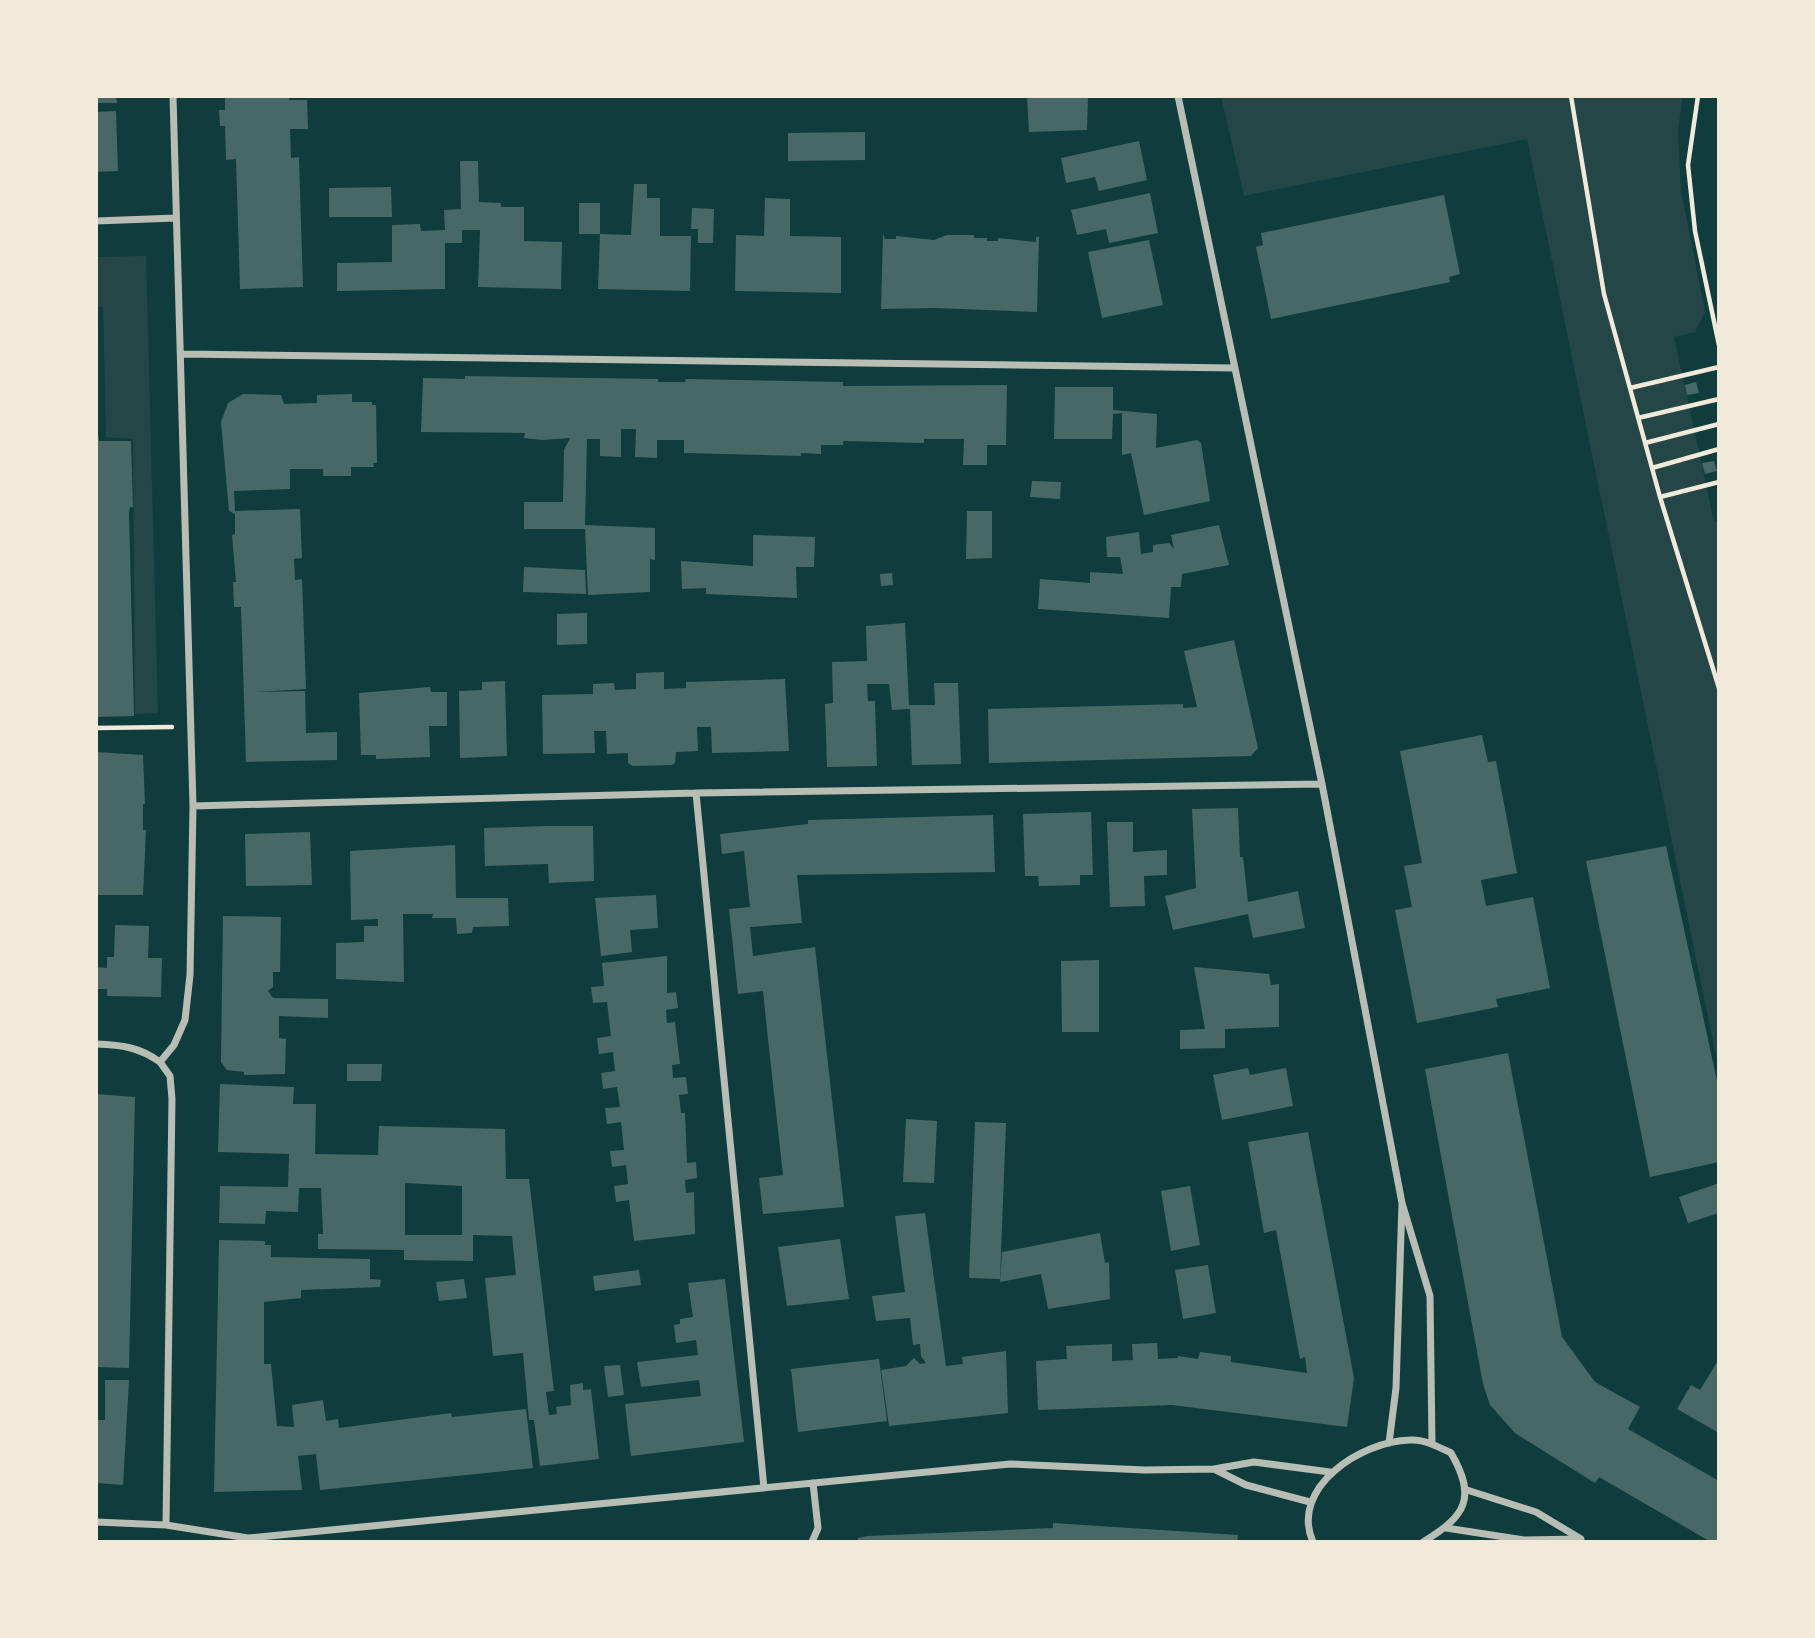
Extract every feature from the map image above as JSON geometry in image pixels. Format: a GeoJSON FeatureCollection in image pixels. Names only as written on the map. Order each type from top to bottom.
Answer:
{"type":"FeatureCollection","features":[{"type":"Feature","properties":{"kind":"street"},"geometry":{"type":"LineString","coordinates":[[160,1062],[174,1045],[185,1020],[190,975],[193,806],[173,96]]}},
{"type":"Feature","properties":{"kind":"street"},"geometry":{"type":"LineString","coordinates":[[1178,96],[1322,784],[1402,1203],[1430,1296],[1432,1444]]}},
{"type":"Feature","properties":{"kind":"street"},"geometry":{"type":"LineString","coordinates":[[96,220],[176,218]]}},
{"type":"Feature","properties":{"kind":"street"},"geometry":{"type":"LineString","coordinates":[[182,354],[1235,368]]}},
{"type":"Feature","properties":{"kind":"street"},"geometry":{"type":"LineString","coordinates":[[193,806],[695,793],[1322,784]]}},
{"type":"Feature","properties":{"kind":"street"},"geometry":{"type":"LineString","coordinates":[[695,793],[764,1488]]}},
{"type":"Feature","properties":{"kind":"street"},"geometry":{"type":"LineString","coordinates":[[96,1044],[124,1045],[144,1051],[160,1062],[170,1076],[172,1100],[166,1525]]}},
{"type":"Feature","properties":{"kind":"street"},"geometry":{"type":"LineString","coordinates":[[1389,1443],[1396,1388],[1402,1203]]}},
{"type":"Feature","properties":{"kind":"street"},"geometry":{"type":"LineString","coordinates":[[1313,1542],[1307,1527],[1310,1502],[1331,1472],[1389,1443],[1412,1439],[1451,1453],[1465,1476],[1467,1490],[1460,1511],[1446,1528],[1423,1542]]}},
{"type":"Feature","properties":{"kind":"street"},"geometry":{"type":"LineString","coordinates":[[96,1522],[166,1525],[248,1538],[1010,1464],[1145,1470],[1214,1469],[1254,1462],[1331,1472]]}},
{"type":"Feature","properties":{"kind":"street"},"geometry":{"type":"LineString","coordinates":[[1214,1469],[1246,1485],[1310,1502]]}},
{"type":"Feature","properties":{"kind":"street"},"geometry":{"type":"LineString","coordinates":[[812,1542],[818,1528],[813,1483]]}},
{"type":"Feature","properties":{"kind":"street"},"geometry":{"type":"LineString","coordinates":[[1467,1490],[1536,1512],[1585,1540]]}},
{"type":"Feature","properties":{"kind":"street"},"geometry":{"type":"LineString","coordinates":[[1446,1528],[1524,1540],[1585,1540]]}},
{"type":"Feature","properties":{"kind":"path"},"geometry":{"type":"LineString","coordinates":[[1571,96],[1604,294],[1660,497],[1719,688]]}},
{"type":"Feature","properties":{"kind":"path"},"geometry":{"type":"LineString","coordinates":[[1698,96],[1688,165],[1695,231],[1719,345]]}},
{"type":"Feature","properties":{"kind":"path"},"geometry":{"type":"LineString","coordinates":[[1630,388],[1719,368]]}},
{"type":"Feature","properties":{"kind":"path"},"geometry":{"type":"LineString","coordinates":[[1638,418],[1719,399]]}},
{"type":"Feature","properties":{"kind":"path"},"geometry":{"type":"LineString","coordinates":[[1645,443],[1719,424]]}},
{"type":"Feature","properties":{"kind":"path"},"geometry":{"type":"LineString","coordinates":[[1652,468],[1719,449]]}},
{"type":"Feature","properties":{"kind":"path"},"geometry":{"type":"LineString","coordinates":[[1660,497],[1719,482]]}},
{"type":"Feature","properties":{"kind":"path"},"geometry":{"type":"LineString","coordinates":[[96,728],[191,726]]}},
{"type":"Feature","properties":{"kind":"shaded area"},"geometry":{"type":"Polygon","coordinates":[[[1221,96],[1683,96],[1678,129],[1681,191],[1705,312],[1695,332],[1674,337],[1714,521],[1719,520],[1719,1070],[1527,139],[1244,196],[1221,96]]]}},
{"type":"Feature","properties":{"kind":"shaded area"},"geometry":{"type":"Polygon","coordinates":[[[146,256],[158,713],[135,714],[133,439],[106,437],[103,307],[96,306],[96,257],[146,256]]]}},
{"type":"Feature","properties":{"kind":"building"},"geometry":{"type":"Polygon","coordinates":[[[96,96],[116,96],[117,103],[96,103],[96,96]]]}},
{"type":"Feature","properties":{"kind":"building"},"geometry":{"type":"Polygon","coordinates":[[[225,96],[289,96],[289,100],[307,100],[308,129],[290,129],[291,158],[299,157],[303,287],[240,289],[236,159],[226,160],[225,126],[220,126],[219,110],[225,110],[225,96]]]}},
{"type":"Feature","properties":{"kind":"building"},"geometry":{"type":"Polygon","coordinates":[[[1027,96],[1088,96],[1087,130],[1029,132],[1027,96]]]}},
{"type":"Feature","properties":{"kind":"building"},"geometry":{"type":"Polygon","coordinates":[[[116,111],[118,171],[96,172],[96,112],[116,111]]]}},
{"type":"Feature","properties":{"kind":"building"},"geometry":{"type":"Polygon","coordinates":[[[865,132],[865,160],[788,161],[788,133],[865,132]]]}},
{"type":"Feature","properties":{"kind":"building"},"geometry":{"type":"Polygon","coordinates":[[[1139,141],[1147,180],[1099,191],[1095,177],[1066,183],[1061,158],[1139,141]]]}},
{"type":"Feature","properties":{"kind":"building"},"geometry":{"type":"Polygon","coordinates":[[[460,161],[478,161],[479,202],[501,203],[501,207],[524,207],[524,241],[562,242],[561,289],[478,287],[480,230],[462,230],[462,243],[445,243],[445,289],[337,291],[337,263],[392,262],[392,225],[420,224],[421,231],[445,230],[444,210],[461,209],[460,161]]]}},
{"type":"Feature","properties":{"kind":"building"},"geometry":{"type":"Polygon","coordinates":[[[634,184],[647,184],[647,198],[660,198],[660,236],[691,236],[690,291],[598,289],[600,234],[631,235],[634,184]]]}},
{"type":"Feature","properties":{"kind":"building"},"geometry":{"type":"Polygon","coordinates":[[[391,187],[392,217],[329,217],[329,188],[391,187]]]}},
{"type":"Feature","properties":{"kind":"building"},"geometry":{"type":"Polygon","coordinates":[[[1150,193],[1158,233],[1109,243],[1106,229],[1077,235],[1071,210],[1150,193]]]}},
{"type":"Feature","properties":{"kind":"building"},"geometry":{"type":"Polygon","coordinates":[[[1444,195],[1460,274],[1449,277],[1450,282],[1271,319],[1256,247],[1263,245],[1261,233],[1444,195]]]}},
{"type":"Feature","properties":{"kind":"building"},"geometry":{"type":"Polygon","coordinates":[[[765,198],[790,199],[790,236],[841,237],[841,293],[735,291],[736,235],[764,236],[765,198]]]}},
{"type":"Feature","properties":{"kind":"building"},"geometry":{"type":"Polygon","coordinates":[[[579,203],[600,203],[600,234],[579,234],[579,203]]]}},
{"type":"Feature","properties":{"kind":"building"},"geometry":{"type":"Polygon","coordinates":[[[692,208],[714,209],[713,243],[698,243],[698,229],[691,229],[692,208]]]}},
{"type":"Feature","properties":{"kind":"building"},"geometry":{"type":"Polygon","coordinates":[[[883,234],[885,239],[896,239],[896,236],[934,240],[947,235],[974,235],[974,238],[987,238],[987,241],[998,241],[998,238],[1036,242],[1036,237],[1039,237],[1037,312],[881,309],[883,234]]]}},
{"type":"Feature","properties":{"kind":"building"},"geometry":{"type":"Polygon","coordinates":[[[1149,240],[1163,305],[1102,318],[1088,252],[1149,240]]]}},
{"type":"Feature","properties":{"kind":"building"},"geometry":{"type":"Polygon","coordinates":[[[465,376],[658,379],[658,382],[685,382],[686,379],[843,382],[843,386],[1007,385],[1006,445],[987,445],[987,465],[963,465],[964,439],[924,439],[924,443],[843,441],[843,445],[821,445],[821,454],[801,453],[801,456],[684,453],[684,440],[657,440],[657,458],[635,457],[636,429],[621,429],[621,457],[600,456],[600,439],[587,439],[585,525],[655,528],[655,560],[650,559],[650,592],[588,595],[585,529],[524,529],[524,502],[563,502],[564,450],[570,438],[524,438],[525,433],[421,432],[423,378],[465,379],[465,376]]]}},
{"type":"Feature","properties":{"kind":"building"},"geometry":{"type":"Polygon","coordinates":[[[1696,382],[1699,393],[1687,395],[1685,385],[1696,382]]]}},
{"type":"Feature","properties":{"kind":"building"},"geometry":{"type":"Polygon","coordinates":[[[1055,387],[1113,387],[1113,410],[1157,414],[1156,448],[1197,440],[1201,443],[1210,501],[1144,515],[1131,453],[1122,455],[1122,413],[1113,414],[1112,439],[1054,439],[1055,387]]]}},
{"type":"Feature","properties":{"kind":"building"},"geometry":{"type":"Polygon","coordinates":[[[243,394],[281,395],[284,404],[317,403],[317,395],[352,394],[352,402],[372,402],[372,405],[376,405],[377,463],[373,463],[374,467],[351,467],[351,476],[323,476],[323,469],[290,469],[290,489],[234,491],[235,511],[300,509],[302,558],[294,559],[295,580],[302,579],[306,689],[254,692],[305,691],[306,733],[337,732],[337,760],[246,762],[241,607],[234,607],[233,582],[236,582],[232,535],[235,534],[235,514],[229,511],[221,422],[228,403],[243,394]]]}},
{"type":"Feature","properties":{"kind":"building"},"geometry":{"type":"Polygon","coordinates":[[[96,420],[99,441],[131,441],[133,507],[130,507],[129,513],[134,716],[96,717],[96,420]]]}},
{"type":"Feature","properties":{"kind":"building"},"geometry":{"type":"Polygon","coordinates":[[[1714,461],[1717,471],[1705,474],[1702,463],[1714,461]]]}},
{"type":"Feature","properties":{"kind":"building"},"geometry":{"type":"Polygon","coordinates":[[[1032,481],[1061,482],[1060,499],[1030,497],[1032,481]]]}},
{"type":"Feature","properties":{"kind":"building"},"geometry":{"type":"Polygon","coordinates":[[[967,511],[992,511],[992,558],[966,559],[967,511]]]}},
{"type":"Feature","properties":{"kind":"building"},"geometry":{"type":"Polygon","coordinates":[[[1219,525],[1229,565],[1182,574],[1181,587],[1171,587],[1169,618],[1038,609],[1040,579],[1090,583],[1090,572],[1123,574],[1120,557],[1107,557],[1106,537],[1139,532],[1141,554],[1153,552],[1153,545],[1169,543],[1174,549],[1171,535],[1219,525]]]}},
{"type":"Feature","properties":{"kind":"building"},"geometry":{"type":"Polygon","coordinates":[[[753,535],[815,537],[814,567],[796,567],[797,598],[706,594],[706,588],[682,589],[681,561],[753,566],[753,535]]]}},
{"type":"Feature","properties":{"kind":"building"},"geometry":{"type":"Polygon","coordinates":[[[524,567],[585,570],[586,594],[523,592],[524,567]]]}},
{"type":"Feature","properties":{"kind":"building"},"geometry":{"type":"Polygon","coordinates":[[[892,573],[893,585],[881,586],[880,574],[892,573]]]}},
{"type":"Feature","properties":{"kind":"building"},"geometry":{"type":"Polygon","coordinates":[[[587,613],[587,644],[557,645],[557,614],[587,613]]]}},
{"type":"Feature","properties":{"kind":"building"},"geometry":{"type":"Polygon","coordinates":[[[905,623],[909,705],[935,705],[934,683],[958,683],[961,764],[912,765],[910,709],[892,710],[889,684],[867,684],[868,701],[875,701],[877,766],[827,767],[825,704],[833,703],[832,662],[867,661],[866,626],[905,623]]]}},
{"type":"Feature","properties":{"kind":"building"},"geometry":{"type":"Polygon","coordinates":[[[1234,640],[1258,748],[1251,756],[989,763],[988,709],[1183,704],[1183,708],[1197,707],[1184,651],[1234,640]]]}},
{"type":"Feature","properties":{"kind":"building"},"geometry":{"type":"Polygon","coordinates":[[[664,672],[664,689],[686,688],[686,682],[785,679],[789,751],[712,753],[711,727],[697,727],[698,751],[676,752],[675,763],[672,765],[633,766],[628,763],[628,753],[607,754],[606,731],[594,731],[595,753],[543,754],[542,695],[593,694],[593,684],[614,683],[615,690],[636,689],[636,673],[664,672]]]}},
{"type":"Feature","properties":{"kind":"building"},"geometry":{"type":"Polygon","coordinates":[[[505,681],[507,756],[460,758],[459,691],[482,690],[482,682],[505,681]]]}},
{"type":"Feature","properties":{"kind":"building"},"geometry":{"type":"Polygon","coordinates":[[[430,687],[431,692],[447,692],[447,726],[429,726],[430,757],[376,759],[376,755],[361,755],[359,693],[430,687]]]}},
{"type":"Feature","properties":{"kind":"building"},"geometry":{"type":"Polygon","coordinates":[[[1482,735],[1488,762],[1496,761],[1517,873],[1481,880],[1486,906],[1533,897],[1550,988],[1496,999],[1498,1007],[1417,1023],[1395,910],[1412,907],[1404,866],[1422,863],[1400,751],[1482,735]]]}},
{"type":"Feature","properties":{"kind":"building"},"geometry":{"type":"Polygon","coordinates":[[[96,752],[143,755],[143,830],[146,830],[143,895],[96,895],[96,752]]]}},
{"type":"Feature","properties":{"kind":"building"},"geometry":{"type":"Polygon","coordinates":[[[1238,808],[1240,857],[1243,857],[1248,902],[1298,891],[1305,928],[1253,938],[1248,914],[1173,930],[1165,896],[1196,888],[1192,809],[1238,808]]]}},
{"type":"Feature","properties":{"kind":"building"},"geometry":{"type":"Polygon","coordinates":[[[1091,812],[1093,875],[1080,875],[1080,885],[1039,886],[1038,876],[1025,876],[1023,814],[1091,812]]]}},
{"type":"Feature","properties":{"kind":"building"},"geometry":{"type":"Polygon","coordinates":[[[993,815],[995,872],[797,875],[802,923],[750,927],[753,956],[815,947],[844,1207],[763,1214],[759,1178],[783,1175],[763,991],[738,994],[729,909],[750,907],[744,851],[722,854],[720,834],[808,824],[808,820],[993,815]]]}},
{"type":"Feature","properties":{"kind":"building"},"geometry":{"type":"Polygon","coordinates":[[[1107,822],[1133,822],[1133,852],[1167,850],[1167,875],[1144,876],[1145,906],[1110,907],[1107,822]]]}},
{"type":"Feature","properties":{"kind":"building"},"geometry":{"type":"Polygon","coordinates":[[[593,826],[594,881],[549,883],[548,864],[485,866],[484,828],[593,826]]]}},
{"type":"Feature","properties":{"kind":"building"},"geometry":{"type":"Polygon","coordinates":[[[310,832],[312,885],[246,886],[245,834],[310,832]]]}},
{"type":"Feature","properties":{"kind":"building"},"geometry":{"type":"Polygon","coordinates":[[[455,845],[456,898],[508,898],[509,926],[473,927],[472,933],[457,934],[456,918],[432,918],[433,914],[403,914],[404,982],[336,979],[336,943],[364,942],[364,926],[378,926],[378,919],[351,920],[350,851],[455,845]]]}},
{"type":"Feature","properties":{"kind":"building"},"geometry":{"type":"Polygon","coordinates":[[[1666,846],[1719,1090],[1719,1162],[1650,1177],[1586,861],[1666,846]]]}},
{"type":"Feature","properties":{"kind":"building"},"geometry":{"type":"Polygon","coordinates":[[[656,895],[658,928],[630,930],[632,952],[601,956],[595,898],[656,895]]]}},
{"type":"Feature","properties":{"kind":"building"},"geometry":{"type":"Polygon","coordinates":[[[223,916],[281,917],[280,972],[273,972],[273,987],[268,991],[273,998],[328,999],[328,1018],[279,1016],[279,1038],[286,1039],[285,1074],[244,1075],[244,1072],[227,1070],[221,1062],[223,916]]]}},
{"type":"Feature","properties":{"kind":"building"},"geometry":{"type":"Polygon","coordinates":[[[115,925],[149,926],[148,958],[162,958],[161,997],[107,996],[107,989],[96,989],[96,967],[107,968],[107,957],[114,957],[115,925]]]}},
{"type":"Feature","properties":{"kind":"building"},"geometry":{"type":"Polygon","coordinates":[[[667,956],[667,993],[676,992],[678,1008],[666,1010],[667,1023],[675,1022],[680,1064],[672,1065],[673,1078],[686,1077],[688,1094],[679,1095],[681,1113],[685,1113],[687,1163],[696,1162],[697,1178],[685,1180],[686,1193],[694,1192],[695,1234],[634,1241],[629,1200],[616,1202],[614,1186],[628,1184],[626,1165],[612,1167],[610,1151],[624,1150],[621,1122],[607,1124],[605,1108],[620,1107],[617,1087],[603,1089],[601,1073],[615,1071],[613,1052],[599,1054],[597,1038],[611,1036],[607,1002],[593,1003],[591,987],[604,986],[602,963],[667,956]]]}},
{"type":"Feature","properties":{"kind":"building"},"geometry":{"type":"Polygon","coordinates":[[[1099,960],[1099,1032],[1062,1032],[1061,961],[1099,960]]]}},
{"type":"Feature","properties":{"kind":"building"},"geometry":{"type":"Polygon","coordinates":[[[1194,967],[1269,974],[1271,985],[1279,984],[1279,1027],[1225,1029],[1225,1048],[1180,1049],[1180,1030],[1205,1029],[1194,967]]]}},
{"type":"Feature","properties":{"kind":"building"},"geometry":{"type":"Polygon","coordinates":[[[1508,1053],[1562,1337],[1595,1382],[1640,1407],[1628,1429],[1719,1481],[1719,1542],[1711,1542],[1599,1477],[1595,1483],[1515,1433],[1490,1405],[1483,1384],[1425,1069],[1508,1053]]]}},
{"type":"Feature","properties":{"kind":"building"},"geometry":{"type":"Polygon","coordinates":[[[347,1064],[382,1064],[381,1081],[347,1081],[347,1064]]]}},
{"type":"Feature","properties":{"kind":"building"},"geometry":{"type":"Polygon","coordinates":[[[1248,1068],[1250,1075],[1286,1068],[1293,1106],[1222,1120],[1213,1075],[1248,1068]]]}},
{"type":"Feature","properties":{"kind":"building"},"geometry":{"type":"Polygon","coordinates":[[[220,1084],[294,1087],[293,1104],[316,1104],[315,1154],[378,1155],[379,1126],[505,1129],[506,1179],[529,1179],[554,1391],[546,1392],[549,1415],[557,1414],[556,1407],[571,1405],[570,1385],[583,1383],[583,1390],[591,1389],[599,1459],[540,1466],[534,1420],[529,1420],[523,1353],[493,1356],[485,1278],[516,1275],[512,1236],[473,1235],[473,1261],[404,1260],[404,1250],[318,1249],[318,1234],[323,1234],[321,1188],[299,1188],[298,1212],[266,1211],[265,1224],[219,1223],[220,1186],[288,1187],[289,1154],[218,1152],[220,1084]],[[405,1183],[405,1235],[462,1235],[462,1186],[405,1183]]]}},
{"type":"Feature","properties":{"kind":"building"},"geometry":{"type":"Polygon","coordinates":[[[96,1094],[135,1097],[129,1368],[96,1367],[96,1094]]]}},
{"type":"Feature","properties":{"kind":"building"},"geometry":{"type":"Polygon","coordinates":[[[906,1119],[937,1121],[934,1183],[903,1182],[906,1119]]]}},
{"type":"Feature","properties":{"kind":"building"},"geometry":{"type":"Polygon","coordinates":[[[975,1122],[1006,1123],[1000,1279],[969,1278],[975,1122]]]}},
{"type":"Feature","properties":{"kind":"building"},"geometry":{"type":"Polygon","coordinates":[[[1308,1132],[1354,1378],[1347,1427],[1172,1405],[1038,1410],[1036,1361],[1067,1359],[1066,1346],[1112,1344],[1112,1361],[1133,1360],[1132,1344],[1157,1343],[1158,1359],[1178,1356],[1198,1359],[1200,1352],[1231,1356],[1231,1362],[1307,1373],[1305,1357],[1300,1359],[1276,1230],[1264,1233],[1248,1142],[1308,1132]]]}},
{"type":"Feature","properties":{"kind":"building"},"geometry":{"type":"Polygon","coordinates":[[[1719,1183],[1719,1213],[1688,1223],[1679,1197],[1719,1183]]]}},
{"type":"Feature","properties":{"kind":"building"},"geometry":{"type":"Polygon","coordinates":[[[1190,1186],[1200,1245],[1171,1251],[1161,1191],[1190,1186]]]}},
{"type":"Feature","properties":{"kind":"building"},"geometry":{"type":"Polygon","coordinates":[[[925,1213],[946,1366],[963,1364],[962,1357],[1006,1351],[1008,1413],[889,1426],[881,1370],[906,1366],[914,1358],[920,1364],[926,1363],[921,1356],[920,1344],[913,1345],[910,1318],[876,1321],[872,1296],[905,1292],[895,1216],[925,1213]]]}},
{"type":"Feature","properties":{"kind":"building"},"geometry":{"type":"Polygon","coordinates":[[[1100,1233],[1105,1263],[1109,1262],[1110,1299],[1048,1309],[1041,1274],[1000,1282],[1002,1252],[1100,1233]]]}},
{"type":"Feature","properties":{"kind":"building"},"geometry":{"type":"Polygon","coordinates":[[[840,1239],[849,1299],[787,1306],[778,1247],[840,1239]]]}},
{"type":"Feature","properties":{"kind":"building"},"geometry":{"type":"Polygon","coordinates":[[[219,1240],[265,1241],[265,1245],[271,1245],[271,1257],[370,1259],[370,1279],[381,1280],[380,1287],[301,1290],[301,1298],[264,1302],[264,1364],[271,1364],[277,1426],[294,1427],[292,1405],[323,1400],[326,1421],[338,1419],[339,1428],[451,1413],[452,1417],[526,1409],[533,1468],[320,1490],[316,1454],[298,1456],[302,1490],[214,1492],[219,1240]]]}},
{"type":"Feature","properties":{"kind":"building"},"geometry":{"type":"Polygon","coordinates":[[[1208,1265],[1216,1313],[1183,1319],[1175,1270],[1208,1265]]]}},
{"type":"Feature","properties":{"kind":"building"},"geometry":{"type":"Polygon","coordinates":[[[639,1270],[641,1285],[595,1291],[593,1276],[639,1270]]]}},
{"type":"Feature","properties":{"kind":"building"},"geometry":{"type":"Polygon","coordinates":[[[464,1279],[467,1298],[439,1301],[436,1282],[464,1279]]]}},
{"type":"Feature","properties":{"kind":"building"},"geometry":{"type":"Polygon","coordinates":[[[725,1279],[744,1442],[631,1456],[625,1404],[701,1396],[699,1380],[641,1387],[637,1362],[698,1355],[696,1340],[676,1343],[674,1325],[680,1324],[680,1319],[693,1317],[688,1283],[725,1279]]]}},
{"type":"Feature","properties":{"kind":"building"},"geometry":{"type":"Polygon","coordinates":[[[879,1359],[887,1421],[798,1432],[791,1369],[879,1359]]]}},
{"type":"Feature","properties":{"kind":"building"},"geometry":{"type":"Polygon","coordinates":[[[1719,1359],[1719,1433],[1677,1409],[1691,1385],[1700,1390],[1719,1359]]]}},
{"type":"Feature","properties":{"kind":"building"},"geometry":{"type":"Polygon","coordinates":[[[620,1365],[624,1395],[608,1397],[604,1366],[620,1365]]]}},
{"type":"Feature","properties":{"kind":"building"},"geometry":{"type":"Polygon","coordinates":[[[105,1380],[129,1380],[123,1485],[96,1483],[96,1420],[105,1420],[105,1380]]]}},
{"type":"Feature","properties":{"kind":"building"},"geometry":{"type":"Polygon","coordinates":[[[1053,1523],[1238,1535],[1237,1542],[858,1542],[858,1538],[867,1536],[1053,1528],[1053,1523]]]}}]}
